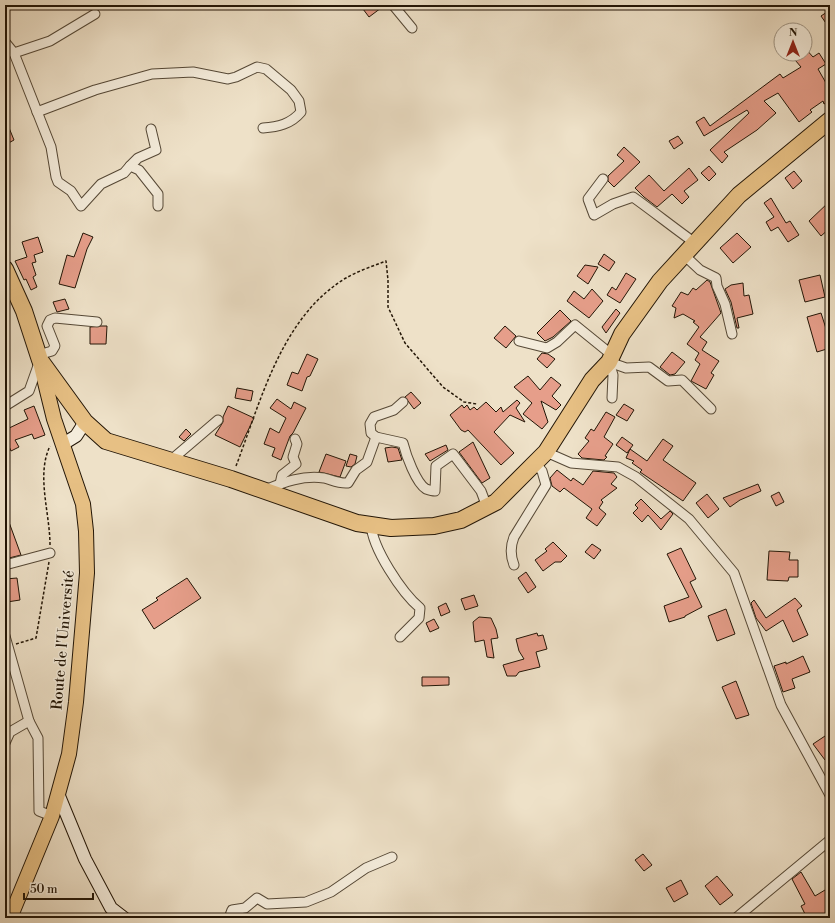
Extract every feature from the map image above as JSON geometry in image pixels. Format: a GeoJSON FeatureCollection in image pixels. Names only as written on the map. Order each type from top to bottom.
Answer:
{"type":"FeatureCollection","features":[{"type":"Feature","properties":{"kind":"highway"},"geometry":{"type":"LineString","coordinates":[[5,269],[24,311],[39,358],[85,422],[106,441],[231,479],[357,523],[391,528],[434,526],[461,520],[496,502],[540,458],[592,380],[611,359],[622,334],[660,281],[739,195],[830,120]]}},
{"type":"Feature","properties":{"kind":"main road","name":"Route de l'Université"},"geometry":{"type":"LineString","coordinates":[[10,911],[52,816],[59,796],[69,754],[76,702],[87,573],[86,531],[83,504],[54,419],[39,358]]}},
{"type":"Feature","properties":{"kind":"main road"},"geometry":{"type":"LineString","coordinates":[[63,444],[76,436],[85,422]]}},
{"type":"Feature","properties":{"kind":"main road"},"geometry":{"type":"LineString","coordinates":[[59,796],[86,859],[111,908],[124,918]]}},
{"type":"Feature","properties":{"kind":"street"},"geometry":{"type":"LineString","coordinates":[[393,5],[412,28]]}},
{"type":"Feature","properties":{"kind":"street"},"geometry":{"type":"LineString","coordinates":[[14,53],[50,41],[95,14]]}},
{"type":"Feature","properties":{"kind":"street"},"geometry":{"type":"LineString","coordinates":[[5,42],[14,53],[51,147],[54,169],[58,182],[71,191],[81,206],[101,184],[124,173],[138,158],[156,150],[152,129]]}},
{"type":"Feature","properties":{"kind":"street"},"geometry":{"type":"LineString","coordinates":[[37,112],[95,90],[152,74],[194,72],[228,79],[236,78],[257,67],[266,68],[291,90],[299,101],[301,112],[294,120],[275,128],[263,128]]}},
{"type":"Feature","properties":{"kind":"street"},"geometry":{"type":"LineString","coordinates":[[130,166],[139,170],[158,194],[158,206]]}},
{"type":"Feature","properties":{"kind":"street"},"geometry":{"type":"LineString","coordinates":[[603,179],[588,200],[594,215],[612,204],[632,198],[656,212],[672,227],[695,243]]}},
{"type":"Feature","properties":{"kind":"street"},"geometry":{"type":"LineString","coordinates":[[684,255],[700,270],[716,278],[717,286],[725,304],[732,334]]}},
{"type":"Feature","properties":{"kind":"street"},"geometry":{"type":"LineString","coordinates":[[5,406],[29,391],[39,358],[52,351],[55,346],[48,326],[50,320],[55,318],[97,322]]}},
{"type":"Feature","properties":{"kind":"street"},"geometry":{"type":"LineString","coordinates":[[519,342],[546,348],[557,342],[575,325],[611,359],[626,368],[649,366],[668,380],[682,380],[711,409]]}},
{"type":"Feature","properties":{"kind":"street"},"geometry":{"type":"LineString","coordinates":[[611,359],[613,375],[612,398]]}},
{"type":"Feature","properties":{"kind":"street"},"geometry":{"type":"LineString","coordinates":[[403,402],[394,410],[374,417],[370,424],[371,433],[376,437],[403,443],[407,459],[414,473],[425,488],[435,491],[436,466],[453,454],[481,491],[487,507]]}},
{"type":"Feature","properties":{"kind":"street"},"geometry":{"type":"LineString","coordinates":[[170,461],[218,420]]}},
{"type":"Feature","properties":{"kind":"street"},"geometry":{"type":"LineString","coordinates":[[264,491],[280,484],[305,478],[324,478],[341,484],[348,483],[356,470],[367,462],[376,437]]}},
{"type":"Feature","properties":{"kind":"street"},"geometry":{"type":"LineString","coordinates":[[280,484],[282,475],[296,464],[293,457],[297,444],[295,440]]}},
{"type":"Feature","properties":{"kind":"street"},"geometry":{"type":"LineString","coordinates":[[514,565],[511,557],[511,545],[514,537],[546,485],[540,458],[571,463],[618,467],[636,477],[689,519],[734,573],[781,705],[830,795]]}},
{"type":"Feature","properties":{"kind":"street"},"geometry":{"type":"LineString","coordinates":[[371,524],[372,535],[382,555],[410,600],[420,608],[419,618],[400,637]]}},
{"type":"Feature","properties":{"kind":"street"},"geometry":{"type":"LineString","coordinates":[[5,565],[50,553]]}},
{"type":"Feature","properties":{"kind":"street"},"geometry":{"type":"LineString","coordinates":[[5,636],[29,721],[38,738],[39,811],[52,816]]}},
{"type":"Feature","properties":{"kind":"street"},"geometry":{"type":"LineString","coordinates":[[5,743],[10,732],[29,721]]}},
{"type":"Feature","properties":{"kind":"street"},"geometry":{"type":"LineString","coordinates":[[736,918],[830,840]]}},
{"type":"Feature","properties":{"kind":"street"},"geometry":{"type":"LineString","coordinates":[[229,918],[232,910],[245,908],[257,898],[267,904],[306,902],[331,892],[366,868],[392,857]]}},
{"type":"Feature","properties":{"kind":"path"},"geometry":{"type":"LineString","coordinates":[[231,479],[274,368],[294,329],[332,288],[347,277],[386,261],[388,307],[405,343],[442,387],[464,402],[477,404]]}},
{"type":"Feature","properties":{"kind":"building"},"geometry":{"type":"Polygon","coordinates":[[[360,5],[385,5],[369,17],[360,5]]]}},
{"type":"Feature","properties":{"kind":"building"},"geometry":{"type":"Polygon","coordinates":[[[830,10],[830,29],[821,16],[830,10]]]}},
{"type":"Feature","properties":{"kind":"building"},"geometry":{"type":"Polygon","coordinates":[[[819,53],[826,64],[818,69],[830,90],[830,101],[824,104],[823,101],[810,110],[812,112],[799,122],[778,93],[764,101],[776,113],[757,130],[724,152],[728,156],[722,163],[710,150],[749,113],[747,110],[704,136],[696,122],[704,117],[710,126],[780,74],[783,78],[801,67],[797,62],[813,62],[813,57],[819,53]]]}},
{"type":"Feature","properties":{"kind":"building"},"geometry":{"type":"Polygon","coordinates":[[[5,118],[14,140],[5,145],[5,118]]]}},
{"type":"Feature","properties":{"kind":"building"},"geometry":{"type":"Polygon","coordinates":[[[678,136],[683,143],[674,149],[669,141],[678,136]]]}},
{"type":"Feature","properties":{"kind":"building"},"geometry":{"type":"Polygon","coordinates":[[[624,147],[640,162],[614,187],[608,181],[608,176],[624,161],[617,155],[624,147]]]}},
{"type":"Feature","properties":{"kind":"building"},"geometry":{"type":"Polygon","coordinates":[[[709,166],[716,174],[709,181],[701,173],[709,166]]]}},
{"type":"Feature","properties":{"kind":"building"},"geometry":{"type":"Polygon","coordinates":[[[689,168],[698,180],[684,191],[689,197],[682,204],[672,194],[657,207],[635,188],[649,175],[664,191],[689,168]]]}},
{"type":"Feature","properties":{"kind":"building"},"geometry":{"type":"Polygon","coordinates":[[[794,171],[802,181],[793,189],[785,178],[794,171]]]}},
{"type":"Feature","properties":{"kind":"building"},"geometry":{"type":"Polygon","coordinates":[[[771,198],[786,223],[790,221],[799,235],[788,242],[778,227],[771,231],[766,222],[774,217],[764,203],[771,198]]]}},
{"type":"Feature","properties":{"kind":"building"},"geometry":{"type":"Polygon","coordinates":[[[830,201],[830,228],[821,236],[809,221],[830,201]]]}},
{"type":"Feature","properties":{"kind":"building"},"geometry":{"type":"Polygon","coordinates":[[[83,233],[93,237],[87,249],[75,288],[59,284],[67,255],[74,257],[83,233]]]}},
{"type":"Feature","properties":{"kind":"building"},"geometry":{"type":"Polygon","coordinates":[[[737,233],[751,247],[733,263],[720,248],[737,233]]]}},
{"type":"Feature","properties":{"kind":"building"},"geometry":{"type":"Polygon","coordinates":[[[38,237],[43,252],[34,255],[36,262],[32,263],[36,275],[33,277],[37,287],[31,290],[26,279],[24,280],[15,261],[27,257],[22,242],[38,237]]]}},
{"type":"Feature","properties":{"kind":"building"},"geometry":{"type":"Polygon","coordinates":[[[604,254],[615,262],[609,271],[598,264],[604,254]]]}},
{"type":"Feature","properties":{"kind":"building"},"geometry":{"type":"Polygon","coordinates":[[[585,265],[598,267],[588,284],[577,276],[585,265]]]}},
{"type":"Feature","properties":{"kind":"building"},"geometry":{"type":"Polygon","coordinates":[[[626,273],[636,279],[620,303],[607,295],[612,287],[616,290],[626,273]]]}},
{"type":"Feature","properties":{"kind":"building"},"geometry":{"type":"Polygon","coordinates":[[[820,275],[825,297],[805,302],[799,280],[820,275]]]}},
{"type":"Feature","properties":{"kind":"building"},"geometry":{"type":"Polygon","coordinates":[[[707,280],[710,282],[721,313],[700,337],[707,342],[702,350],[719,361],[711,373],[714,375],[706,389],[691,381],[700,364],[695,360],[699,353],[687,344],[699,327],[693,322],[695,321],[683,314],[674,318],[676,308],[672,306],[681,292],[688,295],[693,288],[696,290],[707,280]]]}},
{"type":"Feature","properties":{"kind":"building"},"geometry":{"type":"Polygon","coordinates":[[[743,283],[744,296],[749,295],[753,314],[737,318],[739,328],[737,328],[731,302],[725,289],[731,285],[743,283]]]}},
{"type":"Feature","properties":{"kind":"building"},"geometry":{"type":"Polygon","coordinates":[[[592,289],[603,301],[589,318],[567,301],[574,291],[584,299],[592,289]]]}},
{"type":"Feature","properties":{"kind":"building"},"geometry":{"type":"Polygon","coordinates":[[[65,299],[69,309],[57,312],[53,302],[65,299]]]}},
{"type":"Feature","properties":{"kind":"building"},"geometry":{"type":"Polygon","coordinates":[[[616,309],[620,313],[606,333],[602,327],[616,309]]]}},
{"type":"Feature","properties":{"kind":"building"},"geometry":{"type":"Polygon","coordinates":[[[560,310],[571,321],[553,337],[545,341],[537,333],[560,310]]]}},
{"type":"Feature","properties":{"kind":"building"},"geometry":{"type":"Polygon","coordinates":[[[821,313],[830,341],[830,348],[817,352],[807,317],[821,313]]]}},
{"type":"Feature","properties":{"kind":"building"},"geometry":{"type":"Polygon","coordinates":[[[107,326],[106,344],[90,344],[90,327],[107,326]]]}},
{"type":"Feature","properties":{"kind":"building"},"geometry":{"type":"Polygon","coordinates":[[[505,326],[516,336],[506,348],[494,338],[505,326]]]}},
{"type":"Feature","properties":{"kind":"building"},"geometry":{"type":"Polygon","coordinates":[[[672,352],[685,362],[675,374],[670,375],[660,367],[672,352]]]}},
{"type":"Feature","properties":{"kind":"building"},"geometry":{"type":"Polygon","coordinates":[[[542,353],[548,354],[555,359],[547,368],[537,359],[542,353]]]}},
{"type":"Feature","properties":{"kind":"building"},"geometry":{"type":"Polygon","coordinates":[[[307,354],[318,359],[310,376],[307,377],[302,391],[287,385],[292,372],[298,374],[307,354]]]}},
{"type":"Feature","properties":{"kind":"building"},"geometry":{"type":"Polygon","coordinates":[[[528,376],[540,390],[551,377],[561,385],[552,396],[561,405],[556,410],[541,401],[548,422],[542,429],[523,414],[532,403],[514,387],[528,376]]]}},
{"type":"Feature","properties":{"kind":"building"},"geometry":{"type":"Polygon","coordinates":[[[237,388],[253,391],[251,401],[235,398],[237,388]]]}},
{"type":"Feature","properties":{"kind":"building"},"geometry":{"type":"Polygon","coordinates":[[[411,392],[421,403],[414,409],[405,397],[411,392]]]}},
{"type":"Feature","properties":{"kind":"building"},"geometry":{"type":"Polygon","coordinates":[[[277,399],[291,409],[294,402],[306,408],[290,436],[281,460],[272,456],[275,448],[264,444],[270,428],[279,433],[286,418],[270,408],[277,399]]]}},
{"type":"Feature","properties":{"kind":"building"},"geometry":{"type":"Polygon","coordinates":[[[517,400],[520,403],[516,408],[525,422],[510,415],[494,432],[514,453],[501,465],[468,430],[465,432],[461,430],[450,415],[462,405],[464,408],[467,405],[470,410],[474,407],[477,410],[486,402],[496,412],[501,407],[503,412],[517,400]]]}},
{"type":"Feature","properties":{"kind":"building"},"geometry":{"type":"Polygon","coordinates":[[[624,404],[634,410],[627,421],[616,415],[624,404]]]}},
{"type":"Feature","properties":{"kind":"building"},"geometry":{"type":"Polygon","coordinates":[[[34,406],[45,435],[34,439],[32,434],[15,440],[19,447],[11,451],[8,444],[5,445],[5,430],[28,419],[24,410],[34,406]]]}},
{"type":"Feature","properties":{"kind":"building"},"geometry":{"type":"Polygon","coordinates":[[[228,406],[254,418],[240,447],[215,435],[223,422],[223,417],[228,406]]]}},
{"type":"Feature","properties":{"kind":"building"},"geometry":{"type":"Polygon","coordinates":[[[606,412],[615,417],[604,437],[613,444],[605,456],[607,457],[604,460],[582,458],[578,454],[589,441],[585,438],[591,429],[594,431],[606,412]]]}},
{"type":"Feature","properties":{"kind":"building"},"geometry":{"type":"Polygon","coordinates":[[[186,429],[191,434],[184,441],[179,437],[186,429]]]}},
{"type":"Feature","properties":{"kind":"building"},"geometry":{"type":"Polygon","coordinates":[[[622,437],[633,445],[627,453],[616,445],[622,437]]]}},
{"type":"Feature","properties":{"kind":"building"},"geometry":{"type":"Polygon","coordinates":[[[663,439],[673,446],[663,460],[696,483],[683,501],[640,472],[642,470],[632,463],[634,461],[626,458],[630,449],[647,461],[663,439]]]}},
{"type":"Feature","properties":{"kind":"building"},"geometry":{"type":"Polygon","coordinates":[[[473,442],[490,478],[482,483],[459,452],[473,442]]]}},
{"type":"Feature","properties":{"kind":"building"},"geometry":{"type":"Polygon","coordinates":[[[446,445],[448,450],[430,461],[425,454],[446,445]]]}},
{"type":"Feature","properties":{"kind":"building"},"geometry":{"type":"Polygon","coordinates":[[[385,448],[398,448],[402,460],[388,462],[385,448]]]}},
{"type":"Feature","properties":{"kind":"building"},"geometry":{"type":"Polygon","coordinates":[[[326,454],[346,461],[340,477],[319,472],[326,454]]]}},
{"type":"Feature","properties":{"kind":"building"},"geometry":{"type":"Polygon","coordinates":[[[350,454],[357,456],[355,464],[351,467],[346,466],[350,454]]]}},
{"type":"Feature","properties":{"kind":"building"},"geometry":{"type":"Polygon","coordinates":[[[557,470],[571,481],[573,478],[583,485],[593,471],[614,473],[617,477],[611,484],[617,488],[601,500],[603,502],[599,508],[606,514],[597,526],[586,518],[592,509],[564,488],[560,492],[552,486],[550,478],[557,470]]]}},
{"type":"Feature","properties":{"kind":"building"},"geometry":{"type":"Polygon","coordinates":[[[758,484],[761,491],[740,500],[730,507],[723,498],[758,484]]]}},
{"type":"Feature","properties":{"kind":"building"},"geometry":{"type":"Polygon","coordinates":[[[779,492],[784,502],[776,506],[771,496],[779,492]]]}},
{"type":"Feature","properties":{"kind":"building"},"geometry":{"type":"Polygon","coordinates":[[[707,494],[719,509],[708,518],[696,503],[707,494]]]}},
{"type":"Feature","properties":{"kind":"building"},"geometry":{"type":"Polygon","coordinates":[[[641,499],[661,519],[670,511],[673,514],[661,530],[648,515],[642,522],[633,513],[638,508],[635,505],[641,499]]]}},
{"type":"Feature","properties":{"kind":"building"},"geometry":{"type":"Polygon","coordinates":[[[6,514],[21,555],[9,558],[5,545],[6,514]]]}},
{"type":"Feature","properties":{"kind":"building"},"geometry":{"type":"Polygon","coordinates":[[[553,542],[567,556],[561,562],[555,562],[543,571],[535,560],[547,551],[545,549],[553,542]]]}},
{"type":"Feature","properties":{"kind":"building"},"geometry":{"type":"Polygon","coordinates":[[[592,544],[601,550],[594,559],[585,552],[592,544]]]}},
{"type":"Feature","properties":{"kind":"building"},"geometry":{"type":"Polygon","coordinates":[[[681,548],[696,579],[690,582],[702,607],[685,617],[669,622],[664,606],[689,597],[667,554],[681,548]]]}},
{"type":"Feature","properties":{"kind":"building"},"geometry":{"type":"Polygon","coordinates":[[[769,551],[790,552],[789,560],[798,560],[798,577],[789,577],[788,581],[767,580],[769,551]]]}},
{"type":"Feature","properties":{"kind":"building"},"geometry":{"type":"Polygon","coordinates":[[[526,572],[536,587],[528,593],[518,578],[526,572]]]}},
{"type":"Feature","properties":{"kind":"building"},"geometry":{"type":"Polygon","coordinates":[[[17,578],[20,600],[7,602],[5,579],[17,578]]]}},
{"type":"Feature","properties":{"kind":"building"},"geometry":{"type":"Polygon","coordinates":[[[187,578],[201,598],[154,629],[142,610],[158,600],[156,598],[187,578]]]}},
{"type":"Feature","properties":{"kind":"building"},"geometry":{"type":"Polygon","coordinates":[[[474,595],[478,606],[465,610],[461,599],[474,595]]]}},
{"type":"Feature","properties":{"kind":"building"},"geometry":{"type":"Polygon","coordinates":[[[795,598],[802,606],[797,610],[808,635],[793,642],[783,620],[766,631],[756,618],[751,603],[754,600],[766,618],[795,598]]]}},
{"type":"Feature","properties":{"kind":"building"},"geometry":{"type":"Polygon","coordinates":[[[446,603],[450,612],[441,616],[438,607],[446,603]]]}},
{"type":"Feature","properties":{"kind":"building"},"geometry":{"type":"Polygon","coordinates":[[[726,609],[735,634],[717,641],[708,616],[726,609]]]}},
{"type":"Feature","properties":{"kind":"building"},"geometry":{"type":"Polygon","coordinates":[[[479,617],[491,618],[496,629],[498,638],[491,639],[494,658],[487,657],[484,640],[475,642],[473,622],[479,617]]]}},
{"type":"Feature","properties":{"kind":"building"},"geometry":{"type":"Polygon","coordinates":[[[434,619],[439,628],[430,632],[426,623],[434,619]]]}},
{"type":"Feature","properties":{"kind":"building"},"geometry":{"type":"Polygon","coordinates":[[[537,633],[538,636],[543,635],[547,649],[536,652],[540,667],[519,672],[516,676],[507,676],[503,665],[524,659],[519,651],[516,639],[537,633]]]}},
{"type":"Feature","properties":{"kind":"building"},"geometry":{"type":"Polygon","coordinates":[[[803,656],[810,672],[792,679],[795,688],[783,692],[774,666],[786,662],[786,664],[803,656]]]}},
{"type":"Feature","properties":{"kind":"building"},"geometry":{"type":"Polygon","coordinates":[[[422,677],[449,677],[449,685],[422,686],[422,677]]]}},
{"type":"Feature","properties":{"kind":"building"},"geometry":{"type":"Polygon","coordinates":[[[736,681],[749,715],[736,719],[722,687],[736,681]]]}},
{"type":"Feature","properties":{"kind":"building"},"geometry":{"type":"Polygon","coordinates":[[[825,736],[830,743],[830,757],[825,760],[813,744],[825,736]]]}},
{"type":"Feature","properties":{"kind":"building"},"geometry":{"type":"Polygon","coordinates":[[[643,854],[652,865],[644,871],[635,860],[643,854]]]}},
{"type":"Feature","properties":{"kind":"building"},"geometry":{"type":"Polygon","coordinates":[[[801,872],[815,896],[830,887],[830,915],[824,918],[807,918],[801,906],[805,904],[792,879],[801,872]]]}},
{"type":"Feature","properties":{"kind":"building"},"geometry":{"type":"Polygon","coordinates":[[[717,876],[733,895],[720,905],[705,886],[717,876]]]}},
{"type":"Feature","properties":{"kind":"building"},"geometry":{"type":"Polygon","coordinates":[[[681,880],[688,894],[674,902],[666,888],[681,880]]]}}]}
